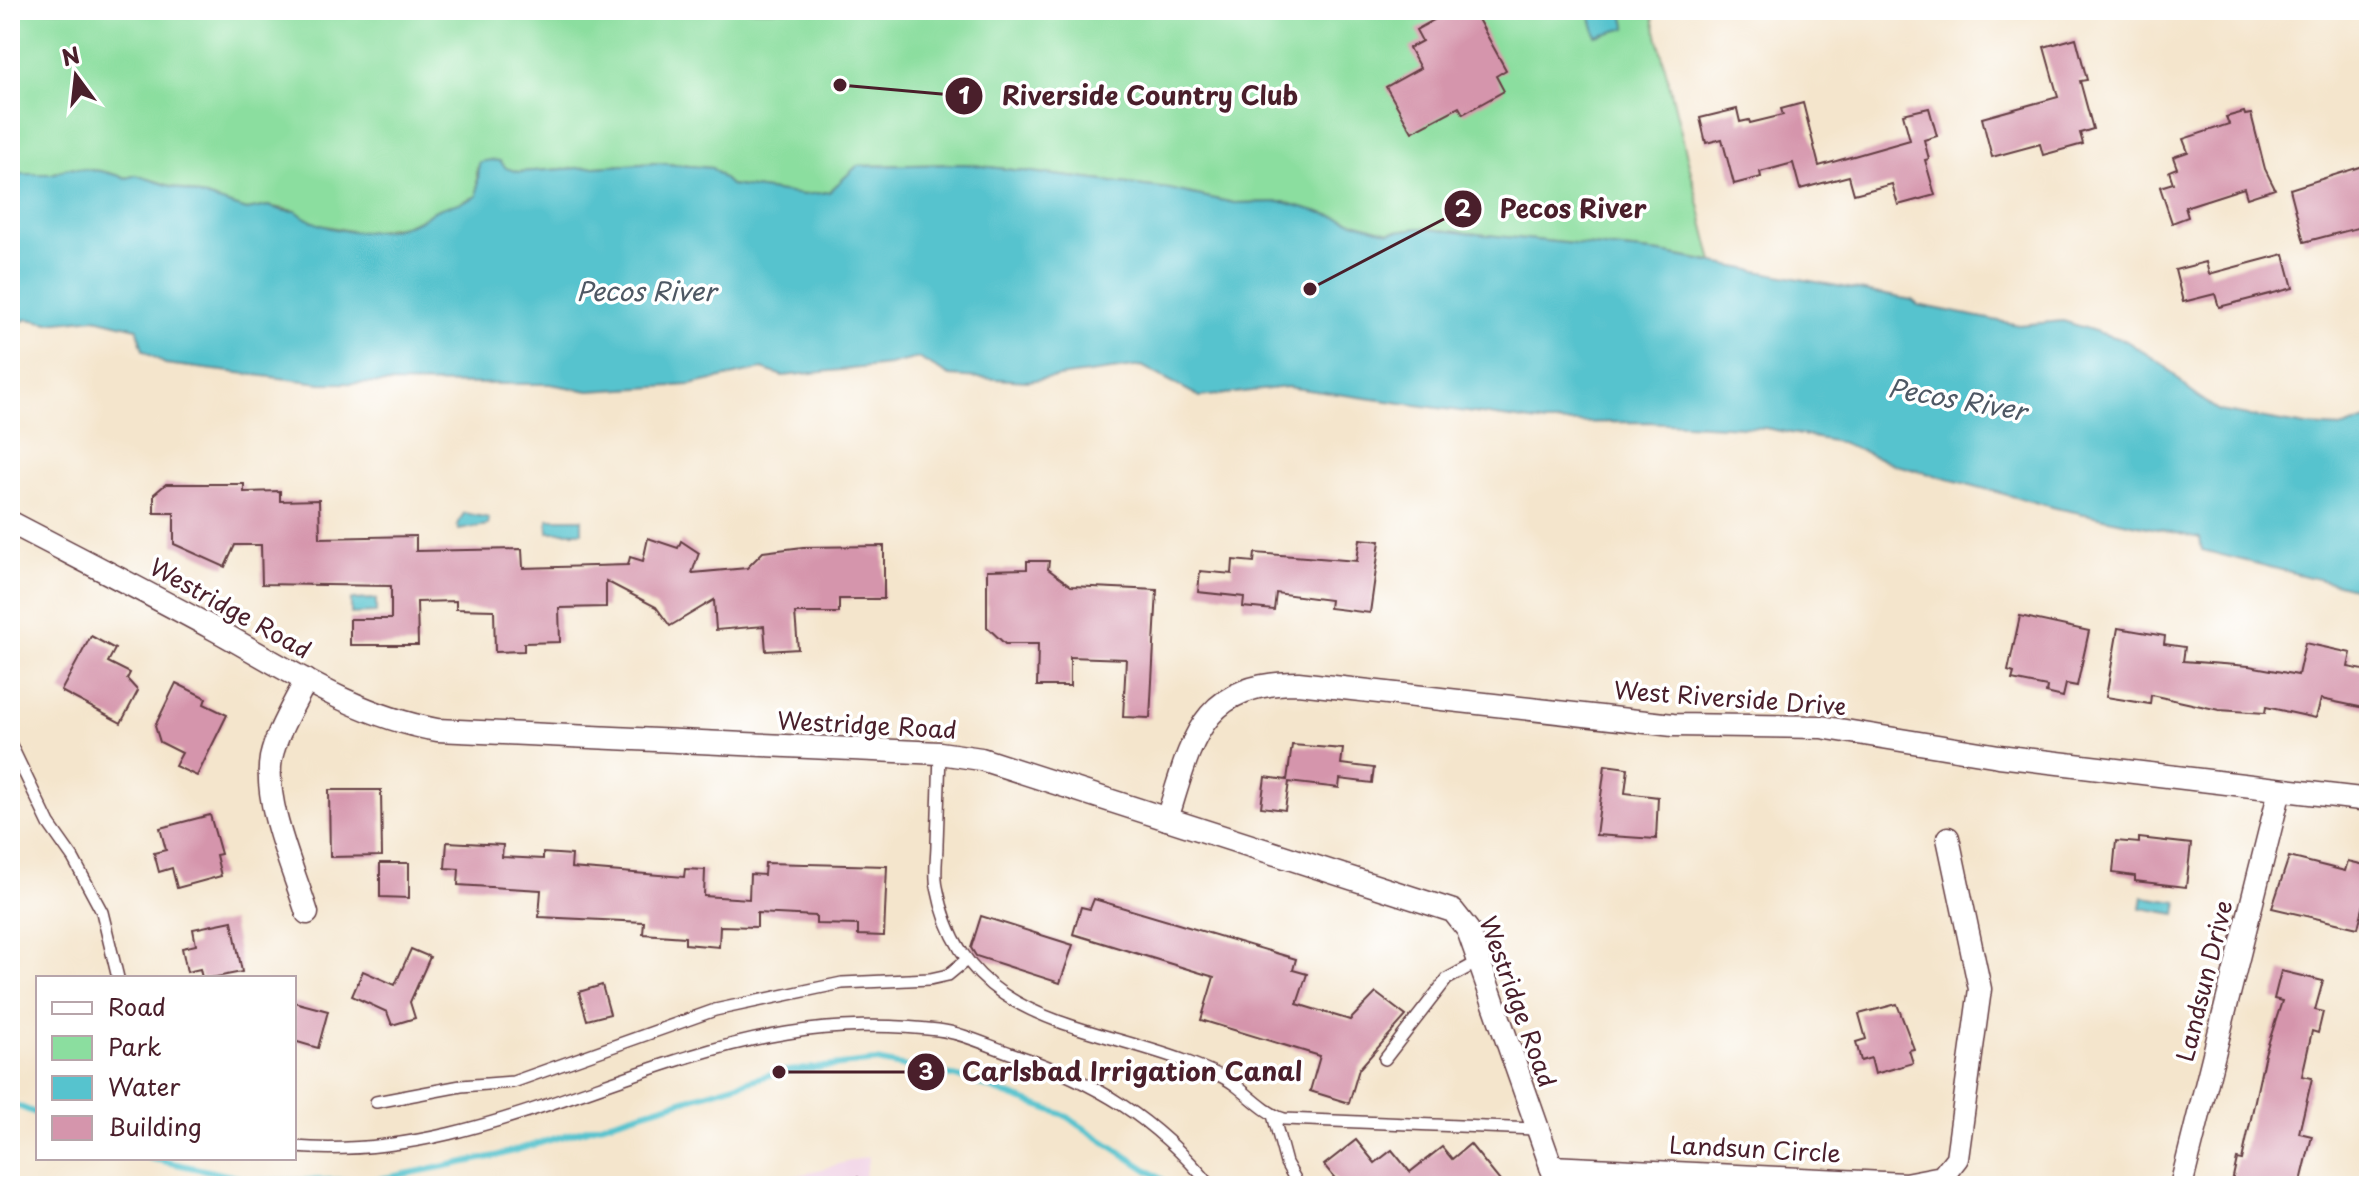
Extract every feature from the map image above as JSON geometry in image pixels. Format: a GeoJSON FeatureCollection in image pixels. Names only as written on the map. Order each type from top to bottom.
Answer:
{"type":"FeatureCollection","features":[{"type":"Feature","properties":{"kind":"street","name":"Westridge Road"},"geometry":{"type":"LineString","coordinates":[[10,522],[351,705],[393,722],[437,730],[940,753],[981,759],[1453,911],[1468,930],[1535,1129],[1554,1176]]}},
{"type":"Feature","properties":{"kind":"street"},"geometry":{"type":"LineString","coordinates":[[306,680],[276,741],[269,778],[307,913]]}},
{"type":"Feature","properties":{"kind":"street","name":"West Riverside Drive"},"geometry":{"type":"LineString","coordinates":[[1167,819],[1194,737],[1208,714],[1246,688],[1270,683],[1298,683],[1673,725],[1821,727],[1999,756],[2369,800]]}},
{"type":"Feature","properties":{"kind":"street","name":"Landsun Drive"},"geometry":{"type":"LineString","coordinates":[[2181,1186],[2280,790]]}},
{"type":"Feature","properties":{"kind":"street","name":"Landsun Circle"},"geometry":{"type":"LineString","coordinates":[[1554,1176],[1905,1184],[1942,1177],[1957,1158],[1980,989],[1948,838]]}},
{"type":"Feature","properties":{"kind":"lane"},"geometry":{"type":"LineString","coordinates":[[10,743],[49,824],[73,858],[102,912],[118,976]]}},
{"type":"Feature","properties":{"kind":"lane"},"geometry":{"type":"LineString","coordinates":[[940,753],[936,885],[947,922],[965,961],[1000,992],[1031,1012],[1207,1070],[1231,1082],[1273,1115],[1345,1123],[1535,1129]]}},
{"type":"Feature","properties":{"kind":"lane"},"geometry":{"type":"LineString","coordinates":[[376,1102],[461,1086],[513,1082],[715,1010],[842,983],[930,979],[948,975],[965,961]]}},
{"type":"Feature","properties":{"kind":"lane"},"geometry":{"type":"LineString","coordinates":[[1385,1059],[1447,979],[1478,962]]}},
{"type":"Feature","properties":{"kind":"lane"},"geometry":{"type":"LineString","coordinates":[[296,1147],[341,1149],[432,1137],[573,1099],[649,1070],[787,1033],[838,1028],[940,1030],[1057,1069],[1112,1095],[1151,1124],[1211,1186]]}},
{"type":"Feature","properties":{"kind":"lane"},"geometry":{"type":"LineString","coordinates":[[1273,1115],[1286,1163],[1299,1186]]}},
{"type":"Feature","properties":{"kind":"lane"},"geometry":{"type":"LineString","coordinates":[[845,1186],[856,1183],[856,1186]]}},
{"type":"Feature","properties":{"kind":"shaded area"},"geometry":{"type":"Polygon","coordinates":[[[869,1156],[862,1186],[759,1186],[869,1156]]]}},
{"type":"Feature","properties":{"kind":"green space"},"geometry":{"type":"Polygon","coordinates":[[[10,10],[1651,10],[1713,262],[1661,253],[1419,228],[1389,232],[1284,202],[1234,203],[1169,189],[965,164],[858,166],[829,192],[804,195],[730,185],[712,168],[656,163],[518,172],[477,168],[477,196],[404,226],[360,233],[311,223],[296,211],[267,206],[247,210],[136,175],[127,178],[101,171],[68,168],[52,174],[10,174],[10,10]]]}},
{"type":"Feature","properties":{"kind":"water"},"geometry":{"type":"Polygon","coordinates":[[[1589,10],[1622,10],[1627,28],[1596,36],[1589,10]]]}},
{"type":"Feature","properties":{"kind":"water"},"geometry":{"type":"Polygon","coordinates":[[[500,161],[506,168],[518,172],[656,163],[712,168],[730,185],[804,195],[829,192],[857,166],[965,164],[1169,189],[1234,203],[1284,202],[1389,232],[1419,228],[1661,253],[1912,300],[1918,305],[2019,325],[2063,321],[2126,341],[2164,365],[2190,391],[2219,411],[2306,426],[2344,428],[2369,419],[2369,592],[2202,550],[2200,538],[2056,508],[1893,464],[1843,443],[1765,428],[1647,422],[1546,423],[1287,387],[1200,397],[1142,366],[1027,381],[950,376],[918,358],[889,365],[783,376],[762,369],[690,385],[589,391],[550,384],[321,383],[165,364],[143,350],[137,328],[95,318],[49,323],[28,319],[10,325],[10,174],[52,174],[68,168],[101,171],[127,178],[136,175],[247,210],[268,206],[296,211],[324,226],[356,232],[405,226],[436,210],[477,196],[479,162],[500,161]]]}},
{"type":"Feature","properties":{"kind":"water"},"geometry":{"type":"Polygon","coordinates":[[[464,513],[489,518],[488,525],[459,530],[457,525],[464,513]]]}},
{"type":"Feature","properties":{"kind":"water"},"geometry":{"type":"Polygon","coordinates":[[[548,519],[582,519],[582,532],[548,532],[548,519]]]}},
{"type":"Feature","properties":{"kind":"water"},"geometry":{"type":"Polygon","coordinates":[[[376,599],[376,613],[351,614],[351,600],[376,599]]]}},
{"type":"Feature","properties":{"kind":"water"},"geometry":{"type":"Polygon","coordinates":[[[2143,897],[2178,902],[2176,914],[2141,908],[2143,897]]]}},
{"type":"Feature","properties":{"kind":"building"},"geometry":{"type":"Polygon","coordinates":[[[1452,10],[1473,10],[1506,70],[1496,76],[1504,91],[1463,114],[1459,107],[1412,132],[1386,87],[1420,68],[1409,48],[1422,41],[1416,30],[1452,10]]]}},
{"type":"Feature","properties":{"kind":"building"},"geometry":{"type":"Polygon","coordinates":[[[2076,38],[2087,80],[2080,81],[2093,129],[2080,133],[2083,144],[2043,155],[2040,144],[1992,157],[1982,118],[2058,97],[2044,47],[2076,38]]]}},
{"type":"Feature","properties":{"kind":"building"},"geometry":{"type":"Polygon","coordinates":[[[1803,103],[1819,166],[1910,140],[1903,114],[1929,108],[1937,136],[1924,140],[1929,159],[1925,160],[1935,195],[1898,205],[1892,184],[1854,194],[1849,176],[1800,189],[1793,163],[1760,172],[1761,177],[1734,184],[1722,139],[1706,143],[1700,118],[1737,109],[1740,122],[1749,120],[1750,123],[1783,115],[1781,109],[1803,103]]]}},
{"type":"Feature","properties":{"kind":"building"},"geometry":{"type":"Polygon","coordinates":[[[2244,112],[2245,115],[2251,114],[2265,169],[2275,189],[2247,198],[2244,188],[2185,207],[2188,217],[2172,223],[2160,187],[2173,183],[2169,171],[2177,168],[2173,157],[2188,152],[2183,139],[2229,124],[2226,117],[2244,112]]]}},
{"type":"Feature","properties":{"kind":"building"},"geometry":{"type":"Polygon","coordinates":[[[2369,164],[2369,225],[2304,242],[2290,189],[2369,164]]]}},
{"type":"Feature","properties":{"kind":"building"},"geometry":{"type":"Polygon","coordinates":[[[2284,254],[2293,288],[2219,307],[2215,294],[2183,302],[2175,270],[2206,262],[2209,274],[2284,254]]]}},
{"type":"Feature","properties":{"kind":"building"},"geometry":{"type":"Polygon","coordinates":[[[166,484],[244,484],[244,492],[280,491],[280,501],[319,500],[320,538],[416,536],[416,551],[522,549],[523,568],[628,565],[630,557],[643,561],[648,538],[678,548],[681,541],[699,553],[692,573],[747,568],[763,552],[803,547],[884,546],[884,599],[839,599],[839,613],[795,613],[798,649],[766,651],[764,626],[716,630],[714,600],[670,626],[656,607],[606,581],[606,607],[559,608],[560,642],[524,643],[524,651],[495,652],[494,610],[456,609],[456,601],[417,602],[418,645],[350,645],[350,619],[391,619],[391,586],[262,584],[261,545],[235,545],[225,567],[174,544],[174,513],[154,513],[154,494],[166,484]]]}},
{"type":"Feature","properties":{"kind":"building"},"geometry":{"type":"Polygon","coordinates":[[[1360,539],[1380,541],[1370,613],[1329,608],[1330,600],[1276,593],[1274,610],[1243,607],[1244,597],[1198,592],[1200,571],[1232,574],[1233,560],[1254,562],[1255,553],[1357,561],[1360,539]]]}},
{"type":"Feature","properties":{"kind":"building"},"geometry":{"type":"Polygon","coordinates":[[[1027,561],[1049,561],[1048,569],[1071,586],[1157,590],[1150,718],[1123,717],[1126,659],[1070,657],[1070,686],[1037,686],[1038,644],[1005,644],[987,627],[987,570],[1027,569],[1027,561]]]}},
{"type":"Feature","properties":{"kind":"building"},"geometry":{"type":"Polygon","coordinates":[[[2020,616],[2089,631],[2077,686],[2066,684],[2063,697],[2046,693],[2047,687],[2012,680],[2014,673],[2008,671],[2020,616]]]}},
{"type":"Feature","properties":{"kind":"building"},"geometry":{"type":"Polygon","coordinates":[[[2118,628],[2165,636],[2164,644],[2185,647],[2183,661],[2249,666],[2298,675],[2305,643],[2351,653],[2348,667],[2369,671],[2369,709],[2321,699],[2316,718],[2266,707],[2265,713],[2219,710],[2151,695],[2150,704],[2106,697],[2118,628]]]}},
{"type":"Feature","properties":{"kind":"building"},"geometry":{"type":"Polygon","coordinates":[[[91,636],[115,649],[108,662],[130,673],[127,679],[138,691],[121,723],[61,691],[91,636]]]}},
{"type":"Feature","properties":{"kind":"building"},"geometry":{"type":"Polygon","coordinates":[[[176,683],[206,698],[204,704],[227,715],[197,776],[175,766],[182,753],[160,742],[155,726],[176,683]]]}},
{"type":"Feature","properties":{"kind":"building"},"geometry":{"type":"Polygon","coordinates":[[[1292,745],[1343,749],[1341,764],[1374,768],[1372,783],[1340,779],[1339,788],[1289,782],[1285,810],[1261,807],[1265,777],[1287,780],[1292,745]]]}},
{"type":"Feature","properties":{"kind":"building"},"geometry":{"type":"Polygon","coordinates":[[[1605,765],[1628,768],[1625,793],[1658,797],[1656,839],[1596,835],[1605,765]]]}},
{"type":"Feature","properties":{"kind":"building"},"geometry":{"type":"Polygon","coordinates":[[[329,790],[381,790],[382,856],[330,857],[329,790]]]}},
{"type":"Feature","properties":{"kind":"building"},"geometry":{"type":"Polygon","coordinates":[[[210,815],[221,854],[216,855],[221,876],[177,888],[172,868],[159,872],[154,853],[166,850],[160,828],[210,815]]]}},
{"type":"Feature","properties":{"kind":"building"},"geometry":{"type":"Polygon","coordinates":[[[2139,838],[2191,844],[2186,887],[2135,881],[2135,876],[2113,873],[2116,841],[2139,843],[2139,838]]]}},
{"type":"Feature","properties":{"kind":"building"},"geometry":{"type":"Polygon","coordinates":[[[447,842],[503,845],[502,857],[543,859],[543,853],[572,855],[571,868],[684,877],[685,869],[705,870],[704,896],[749,899],[750,874],[764,875],[765,863],[887,866],[884,936],[858,935],[858,925],[816,924],[816,916],[757,913],[757,927],[720,926],[719,947],[685,944],[685,937],[643,934],[644,922],[539,917],[541,890],[458,885],[459,869],[445,868],[447,842]]]}},
{"type":"Feature","properties":{"kind":"building"},"geometry":{"type":"Polygon","coordinates":[[[2289,857],[2345,871],[2348,861],[2369,866],[2369,884],[2358,928],[2272,908],[2289,857]]]}},
{"type":"Feature","properties":{"kind":"building"},"geometry":{"type":"Polygon","coordinates":[[[380,863],[409,863],[409,898],[380,897],[380,863]]]}},
{"type":"Feature","properties":{"kind":"building"},"geometry":{"type":"Polygon","coordinates":[[[1094,899],[1296,959],[1293,970],[1307,974],[1297,1004],[1350,1020],[1376,993],[1406,1016],[1359,1069],[1349,1103],[1310,1091],[1320,1056],[1201,1020],[1214,977],[1073,934],[1081,907],[1090,909],[1094,899]]]}},
{"type":"Feature","properties":{"kind":"building"},"geometry":{"type":"Polygon","coordinates":[[[981,916],[1073,945],[1060,983],[976,956],[971,948],[981,916]]]}},
{"type":"Feature","properties":{"kind":"building"},"geometry":{"type":"Polygon","coordinates":[[[232,921],[242,972],[202,976],[200,969],[187,972],[182,948],[196,945],[193,929],[232,921]]]}},
{"type":"Feature","properties":{"kind":"building"},"geometry":{"type":"Polygon","coordinates":[[[411,949],[430,957],[410,1002],[415,1018],[392,1025],[387,1012],[352,996],[363,971],[395,985],[411,949]]]}},
{"type":"Feature","properties":{"kind":"building"},"geometry":{"type":"Polygon","coordinates":[[[2281,971],[2323,981],[2315,1010],[2323,1012],[2318,1033],[2312,1031],[2302,1076],[2312,1078],[2299,1133],[2312,1136],[2300,1186],[2231,1186],[2237,1159],[2242,1160],[2265,1054],[2282,1001],[2274,999],[2281,971]]]}},
{"type":"Feature","properties":{"kind":"building"},"geometry":{"type":"Polygon","coordinates":[[[602,985],[610,1014],[587,1020],[579,992],[602,985]]]}},
{"type":"Feature","properties":{"kind":"building"},"geometry":{"type":"Polygon","coordinates":[[[296,1003],[328,1011],[318,1048],[296,1042],[296,1003]]]}},
{"type":"Feature","properties":{"kind":"building"},"geometry":{"type":"Polygon","coordinates":[[[1897,1004],[1914,1049],[1909,1050],[1913,1063],[1875,1074],[1871,1058],[1861,1061],[1856,1042],[1866,1039],[1859,1014],[1897,1004]]]}},
{"type":"Feature","properties":{"kind":"building"},"geometry":{"type":"Polygon","coordinates":[[[1356,1140],[1375,1163],[1392,1150],[1410,1172],[1442,1147],[1452,1159],[1470,1144],[1504,1186],[1341,1186],[1324,1165],[1356,1140]]]}},
{"type":"Feature","properties":{"kind":"waterway"},"geometry":{"type":"LineString","coordinates":[[158,1160],[254,1181],[375,1180],[496,1156],[779,1072],[876,1061],[962,1078],[1064,1115],[1172,1186]]}},
{"type":"Feature","properties":{"kind":"waterway"},"geometry":{"type":"LineString","coordinates":[[10,1103],[36,1113]]}},
{"type":"Feature","properties":{"kind":"place","name":"Riverside Country Club"},"geometry":{"type":"Point","coordinates":[840,85]}},
{"type":"Feature","properties":{"kind":"place","name":"Pecos River"},"geometry":{"type":"Point","coordinates":[1310,289]}},
{"type":"Feature","properties":{"kind":"place","name":"Carlsbad Irrigation Canal"},"geometry":{"type":"Point","coordinates":[779,1072]}}]}
